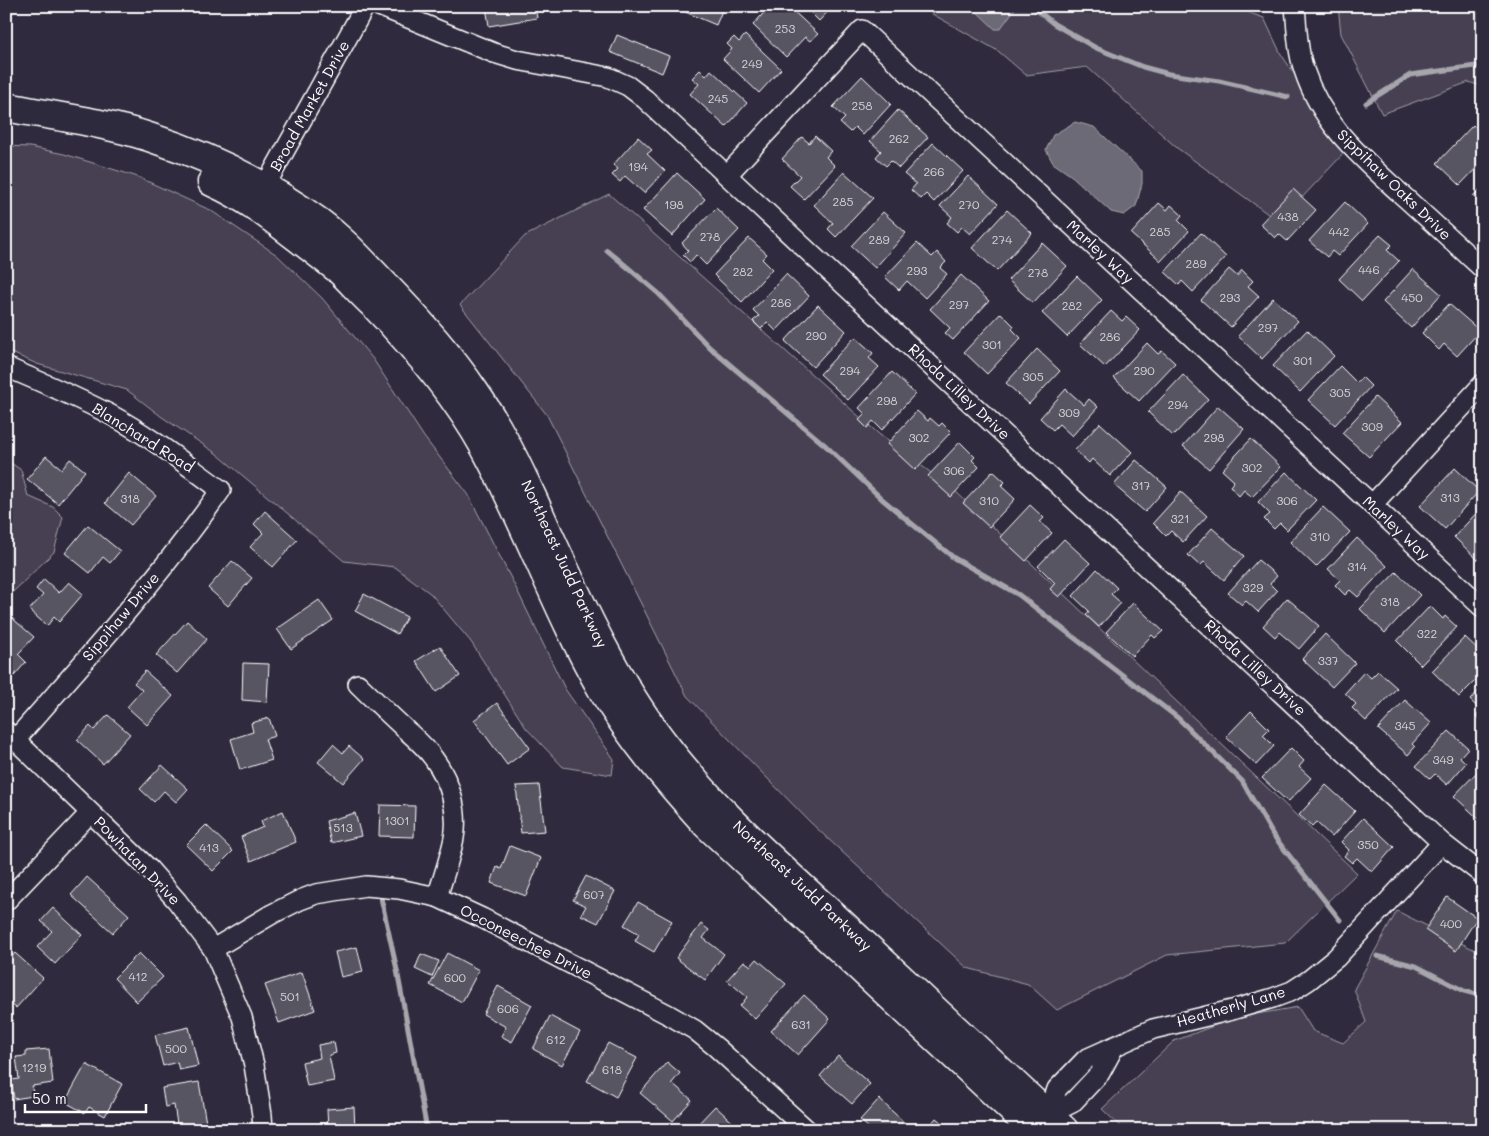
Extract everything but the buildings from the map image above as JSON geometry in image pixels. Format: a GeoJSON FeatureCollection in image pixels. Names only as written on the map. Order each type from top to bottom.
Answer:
{"type":"FeatureCollection","features":[{"type":"Feature","properties":{"kind":"highway","name":"Northeast Judd Parkway"},"geometry":{"type":"LineString","coordinates":[[6,107],[145,135],[191,152],[260,196]]}},
{"type":"Feature","properties":{"kind":"highway","name":"Northeast Judd Parkway"},"geometry":{"type":"LineString","coordinates":[[6,122],[127,149],[160,160],[226,188],[260,196],[283,198],[323,225],[350,249],[413,314],[443,349],[474,391],[526,482],[607,656],[630,695],[686,772],[756,844],[1042,1127]]}},
{"type":"Feature","properties":{"kind":"street","name":"Broad Market Drive"},"geometry":{"type":"LineString","coordinates":[[260,196],[365,6]]}},
{"type":"Feature","properties":{"kind":"street","name":"Rhoda Lilley Drive"},"geometry":{"type":"LineString","coordinates":[[379,6],[494,53],[517,60],[608,77],[628,86],[645,99],[1442,843],[1483,875]]}},
{"type":"Feature","properties":{"kind":"street","name":"Sippihaw Oaks Drive"},"geometry":{"type":"LineString","coordinates":[[1295,6],[1303,70],[1318,103],[1334,128],[1356,152],[1483,269]]}},
{"type":"Feature","properties":{"kind":"street","name":"Marley Way"},"geometry":{"type":"LineString","coordinates":[[727,175],[862,30],[1483,608]]}},
{"type":"Feature","properties":{"kind":"street","name":"Blanchard Road"},"geometry":{"type":"LineString","coordinates":[[6,367],[111,415],[168,451],[222,490]]}},
{"type":"Feature","properties":{"kind":"street"},"geometry":{"type":"LineString","coordinates":[[1372,505],[1483,384]]}},
{"type":"Feature","properties":{"kind":"street","name":"Sippihaw Drive"},"geometry":{"type":"LineString","coordinates":[[11,736],[104,640],[222,490]]}},
{"type":"Feature","properties":{"kind":"street"},"geometry":{"type":"LineString","coordinates":[[358,684],[422,746],[438,766],[448,786],[453,802],[454,838],[437,897]]}},
{"type":"Feature","properties":{"kind":"street","name":"Powhatan Drive"},"geometry":{"type":"LineString","coordinates":[[11,736],[155,876],[177,901],[212,949],[242,1017],[254,1065],[263,1130]]}},
{"type":"Feature","properties":{"kind":"street"},"geometry":{"type":"LineString","coordinates":[[6,900],[90,813]]}},
{"type":"Feature","properties":{"kind":"street","name":"Heatherly Lane"},"geometry":{"type":"LineString","coordinates":[[1042,1127],[1072,1102],[1100,1073],[1114,1047],[1153,1029],[1273,998],[1292,991],[1309,980],[1336,958],[1442,843]]}},
{"type":"Feature","properties":{"kind":"street","name":"Occoneechee Drive"},"geometry":{"type":"LineString","coordinates":[[212,949],[279,910],[316,894],[366,886],[399,889],[437,897],[499,927],[695,1030],[807,1130]]}},
{"type":"Feature","properties":{"kind":"shaded area"},"geometry":{"type":"Polygon","coordinates":[[[918,6],[1230,6],[1264,18],[1281,54],[1346,151],[1279,222],[1177,148],[1087,67],[1026,75],[998,51],[918,6]]]}},
{"type":"Feature","properties":{"kind":"shaded area"},"geometry":{"type":"Polygon","coordinates":[[[971,6],[1017,6],[1000,29],[995,29],[971,6]]]}},
{"type":"Feature","properties":{"kind":"shaded area"},"geometry":{"type":"Polygon","coordinates":[[[1338,6],[1483,6],[1483,87],[1469,82],[1382,114],[1341,34],[1338,6]]]}},
{"type":"Feature","properties":{"kind":"shaded area"},"geometry":{"type":"Polygon","coordinates":[[[1075,122],[1094,127],[1142,171],[1142,184],[1136,206],[1124,215],[1111,212],[1073,177],[1053,163],[1046,150],[1053,135],[1075,122]]]}},
{"type":"Feature","properties":{"kind":"shaded area"},"geometry":{"type":"Polygon","coordinates":[[[6,146],[30,147],[64,154],[138,177],[210,210],[277,255],[322,298],[373,359],[424,437],[468,494],[565,689],[614,759],[612,775],[563,767],[526,728],[471,642],[431,594],[395,567],[344,561],[217,454],[162,417],[127,390],[37,364],[7,351],[6,146]]]}},
{"type":"Feature","properties":{"kind":"shaded area"},"geometry":{"type":"Polygon","coordinates":[[[609,194],[880,435],[953,489],[1357,873],[1285,943],[1167,955],[1057,1010],[1028,984],[967,968],[810,822],[687,696],[547,415],[460,305],[525,236],[609,194]]]}},
{"type":"Feature","properties":{"kind":"shaded area"},"geometry":{"type":"Polygon","coordinates":[[[11,463],[21,470],[28,496],[53,507],[63,517],[54,552],[13,592],[6,588],[6,468],[11,463]]]}},
{"type":"Feature","properties":{"kind":"shaded area"},"geometry":{"type":"Polygon","coordinates":[[[1397,911],[1483,954],[1483,1130],[1124,1130],[1102,1109],[1174,1041],[1234,1018],[1298,1007],[1313,1031],[1343,1043],[1366,1022],[1354,989],[1397,911]]]}},
{"type":"Feature","properties":{"kind":"waterway"},"geometry":{"type":"LineString","coordinates":[[1032,6],[1054,24],[1096,48],[1143,67],[1169,74],[1219,81],[1288,97]]}},
{"type":"Feature","properties":{"kind":"waterway"},"geometry":{"type":"LineString","coordinates":[[1366,103],[1410,75],[1483,65]]}},
{"type":"Feature","properties":{"kind":"waterway"},"geometry":{"type":"LineString","coordinates":[[607,250],[658,293],[709,347],[826,446],[882,499],[911,523],[954,558],[1019,595],[1178,718],[1242,781],[1273,835],[1340,920]]}},
{"type":"Feature","properties":{"kind":"waterway"},"geometry":{"type":"LineString","coordinates":[[381,898],[397,970],[427,1130]]}},
{"type":"Feature","properties":{"kind":"waterway"},"geometry":{"type":"LineString","coordinates":[[1377,956],[1416,966],[1464,991],[1483,996]]}}]}
